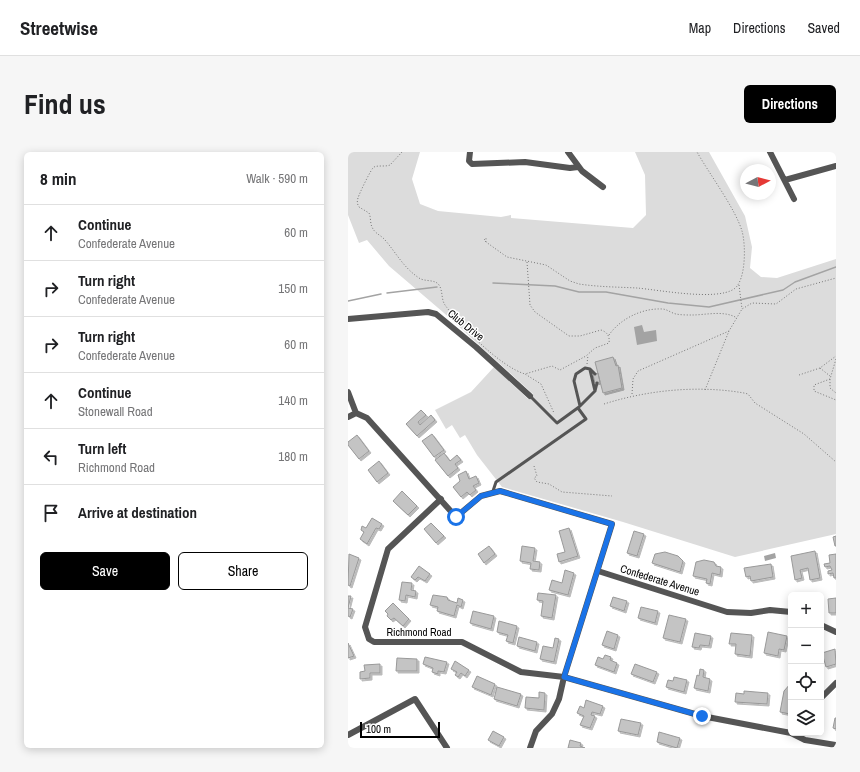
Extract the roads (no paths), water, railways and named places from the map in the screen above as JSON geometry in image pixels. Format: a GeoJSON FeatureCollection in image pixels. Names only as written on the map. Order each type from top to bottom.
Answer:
{"type":"FeatureCollection","features":[{"type":"Feature","properties":{"kind":"street"},"geometry":{"type":"LineString","coordinates":[[470,152],[469,161],[472,164],[525,162],[570,168],[578,167]]}},
{"type":"Feature","properties":{"kind":"street"},"geometry":{"type":"LineString","coordinates":[[568,152],[578,167],[603,187]]}},
{"type":"Feature","properties":{"kind":"street"},"geometry":{"type":"LineString","coordinates":[[770,152],[794,199]]}},
{"type":"Feature","properties":{"kind":"street"},"geometry":{"type":"LineString","coordinates":[[785,180],[836,166]]}},
{"type":"Feature","properties":{"kind":"street","name":"Club Drive"},"geometry":{"type":"LineString","coordinates":[[348,319],[428,312],[436,314],[476,347],[530,396]]}},
{"type":"Feature","properties":{"kind":"street"},"geometry":{"type":"LineString","coordinates":[[348,392],[356,413],[367,418],[456,517],[481,496],[493,491],[507,492],[612,524],[564,677],[559,699],[552,714],[536,731],[530,748]]}},
{"type":"Feature","properties":{"kind":"street"},"geometry":{"type":"LineString","coordinates":[[348,417],[356,413]]}},
{"type":"Feature","properties":{"kind":"street","name":"Richmond Road"},"geometry":{"type":"LineString","coordinates":[[441,499],[388,549],[365,628],[369,639],[374,642],[462,642],[521,672],[564,677],[702,716],[788,732]]}},
{"type":"Feature","properties":{"kind":"street","name":"Confederate Avenue"},"geometry":{"type":"LineString","coordinates":[[598,571],[727,612],[750,613],[770,610],[788,612]]}},
{"type":"Feature","properties":{"kind":"street"},"geometry":{"type":"LineString","coordinates":[[824,626],[836,632]]}},
{"type":"Feature","properties":{"kind":"street"},"geometry":{"type":"LineString","coordinates":[[824,695],[836,683]]}},
{"type":"Feature","properties":{"kind":"street"},"geometry":{"type":"LineString","coordinates":[[348,735],[415,699],[447,748]]}},
{"type":"Feature","properties":{"kind":"street","name":"Richmond Road"},"geometry":{"type":"LineString","coordinates":[[798,736],[805,740],[836,745]]}},
{"type":"Feature","properties":{"kind":"lane"},"geometry":{"type":"LineString","coordinates":[[588,369],[595,374]]}},
{"type":"Feature","properties":{"kind":"lane"},"geometry":{"type":"LineString","coordinates":[[588,369],[595,391]]}},
{"type":"Feature","properties":{"kind":"lane"},"geometry":{"type":"LineString","coordinates":[[493,491],[496,482],[586,419],[579,407],[574,380],[577,372],[588,369]]}},
{"type":"Feature","properties":{"kind":"lane"},"geometry":{"type":"LineString","coordinates":[[530,396],[558,423],[579,407],[595,391],[597,383]]}},
{"type":"Feature","properties":{"kind":"waterway"},"geometry":{"type":"LineString","coordinates":[[493,283],[555,286],[579,292],[606,292],[668,303],[709,307],[783,290],[795,282],[836,267]]}},
{"type":"Feature","properties":{"kind":"waterway"},"geometry":{"type":"LineString","coordinates":[[387,293],[437,287]]}},
{"type":"Feature","properties":{"kind":"waterway"},"geometry":{"type":"LineString","coordinates":[[348,301],[381,294]]}}]}
